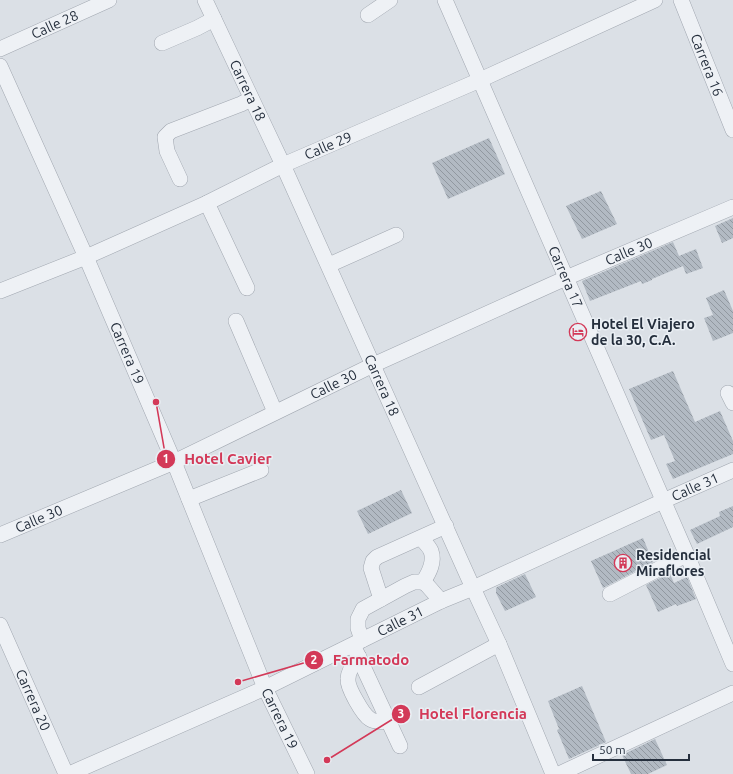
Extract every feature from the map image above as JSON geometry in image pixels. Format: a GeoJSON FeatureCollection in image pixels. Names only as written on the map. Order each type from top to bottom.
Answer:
{"type":"FeatureCollection","features":[{"type":"Feature","properties":{"kind":"street","name":"Calle 28"},"geometry":{"type":"LineString","coordinates":[[0,49],[109,0]]}},
{"type":"Feature","properties":{"kind":"street","name":"Carrera 18"},"geometry":{"type":"LineString","coordinates":[[205,0],[251,99],[284,165],[329,265],[499,644],[553,774]]}},
{"type":"Feature","properties":{"kind":"street"},"geometry":{"type":"LineString","coordinates":[[368,15],[390,0]]}},
{"type":"Feature","properties":{"kind":"street","name":"Carrera 17"},"geometry":{"type":"LineString","coordinates":[[445,0],[733,664]]}},
{"type":"Feature","properties":{"kind":"street","name":"Calle 29"},"geometry":{"type":"LineString","coordinates":[[0,291],[86,257],[284,165],[480,80],[655,0]]}},
{"type":"Feature","properties":{"kind":"street","name":"Carrera 16"},"geometry":{"type":"LineString","coordinates":[[681,0],[733,130]]}},
{"type":"Feature","properties":{"kind":"street"},"geometry":{"type":"LineString","coordinates":[[162,42],[197,28],[214,19]]}},
{"type":"Feature","properties":{"kind":"street","name":"Carrera 19"},"geometry":{"type":"LineString","coordinates":[[0,66],[86,257],[174,462],[265,688],[307,774]]}},
{"type":"Feature","properties":{"kind":"street"},"geometry":{"type":"LineString","coordinates":[[180,179],[167,151],[165,137],[171,131],[251,99]]}},
{"type":"Feature","properties":{"kind":"street"},"geometry":{"type":"LineString","coordinates":[[207,202],[247,288]]}},
{"type":"Feature","properties":{"kind":"street","name":"Calle 30"},"geometry":{"type":"LineString","coordinates":[[0,535],[174,462],[373,365],[566,278],[733,207]]}},
{"type":"Feature","properties":{"kind":"street"},"geometry":{"type":"LineString","coordinates":[[329,265],[396,235]]}},
{"type":"Feature","properties":{"kind":"street"},"geometry":{"type":"LineString","coordinates":[[236,321],[275,412]]}},
{"type":"Feature","properties":{"kind":"street"},"geometry":{"type":"LineString","coordinates":[[189,499],[261,470]]}},
{"type":"Feature","properties":{"kind":"street","name":"Calle 31"},"geometry":{"type":"LineString","coordinates":[[67,774],[358,647],[441,601],[473,588],[733,470]]}},
{"type":"Feature","properties":{"kind":"street"},"geometry":{"type":"LineString","coordinates":[[381,599],[371,568],[373,561],[377,557],[446,526]]}},
{"type":"Feature","properties":{"kind":"street"},"geometry":{"type":"LineString","coordinates":[[421,538],[429,547],[432,558],[431,568],[423,582]]}},
{"type":"Feature","properties":{"kind":"street"},"geometry":{"type":"LineString","coordinates":[[610,594],[687,555]]}},
{"type":"Feature","properties":{"kind":"street"},"geometry":{"type":"LineString","coordinates":[[388,721],[375,721],[370,719],[352,694],[348,679],[358,647],[358,619],[363,609],[414,582],[423,582],[441,601]]}},
{"type":"Feature","properties":{"kind":"street","name":"Carrera 20"},"geometry":{"type":"LineString","coordinates":[[0,625],[67,774]]}},
{"type":"Feature","properties":{"kind":"street"},"geometry":{"type":"LineString","coordinates":[[419,687],[499,644]]}},
{"type":"Feature","properties":{"kind":"street"},"geometry":{"type":"LineString","coordinates":[[358,647],[388,721],[400,746]]}},
{"type":"Feature","properties":{"kind":"street"},"geometry":{"type":"LineString","coordinates":[[559,774],[733,693]]}},
{"type":"Feature","properties":{"kind":"building"},"geometry":{"type":"Polygon","coordinates":[[[489,138],[505,174],[448,199],[432,163],[489,138]]]}},
{"type":"Feature","properties":{"kind":"building"},"geometry":{"type":"Polygon","coordinates":[[[601,191],[617,224],[582,239],[566,206],[601,191]]]}},
{"type":"Feature","properties":{"kind":"building"},"geometry":{"type":"Polygon","coordinates":[[[733,218],[733,238],[722,243],[715,226],[733,218]]]}},
{"type":"Feature","properties":{"kind":"building"},"geometry":{"type":"Polygon","coordinates":[[[673,242],[679,256],[696,249],[703,268],[686,274],[683,266],[642,284],[641,281],[590,301],[582,281],[673,242]]]}},
{"type":"Feature","properties":{"kind":"building"},"geometry":{"type":"Polygon","coordinates":[[[724,290],[733,311],[733,333],[713,341],[704,318],[713,315],[706,298],[724,290]]]}},
{"type":"Feature","properties":{"kind":"building"},"geometry":{"type":"Polygon","coordinates":[[[673,371],[695,422],[720,411],[733,441],[733,454],[673,479],[666,464],[675,461],[664,435],[651,440],[629,389],[673,371]]]}},
{"type":"Feature","properties":{"kind":"building"},"geometry":{"type":"Polygon","coordinates":[[[401,490],[412,513],[368,534],[357,511],[401,490]]]}},
{"type":"Feature","properties":{"kind":"building"},"geometry":{"type":"Polygon","coordinates":[[[733,506],[733,527],[697,544],[690,530],[720,516],[719,512],[733,506]]]}},
{"type":"Feature","properties":{"kind":"building","name":"Residencial Miraflores"},"geometry":{"type":"Polygon","coordinates":[[[643,538],[653,562],[603,588],[591,561],[643,538]]]}},
{"type":"Feature","properties":{"kind":"building"},"geometry":{"type":"Polygon","coordinates":[[[525,574],[536,597],[505,611],[496,593],[496,588],[525,574]]]}},
{"type":"Feature","properties":{"kind":"building"},"geometry":{"type":"Polygon","coordinates":[[[670,574],[674,583],[687,577],[696,599],[677,606],[676,604],[658,612],[646,585],[670,574]]]}},
{"type":"Feature","properties":{"kind":"building"},"geometry":{"type":"Polygon","coordinates":[[[582,686],[606,742],[569,759],[557,730],[559,729],[548,701],[582,686]]]}},
{"type":"Feature","properties":{"kind":"building"},"geometry":{"type":"Polygon","coordinates":[[[655,739],[667,765],[648,774],[631,774],[622,755],[655,739]]]}},
{"type":"Feature","properties":{"kind":"place","name":"Hotel El Viajero de la 30, C.A."},"geometry":{"type":"Point","coordinates":[578,332]}},
{"type":"Feature","properties":{"kind":"place","name":"Hotel Cavier"},"geometry":{"type":"Point","coordinates":[156,402]}},
{"type":"Feature","properties":{"kind":"place","name":"Residencial Miraflores"},"geometry":{"type":"Point","coordinates":[623,563]}},
{"type":"Feature","properties":{"kind":"place","name":"Farmatodo"},"geometry":{"type":"Point","coordinates":[238,682]}},
{"type":"Feature","properties":{"kind":"place","name":"Hotel Florencia"},"geometry":{"type":"Point","coordinates":[327,760]}}]}
